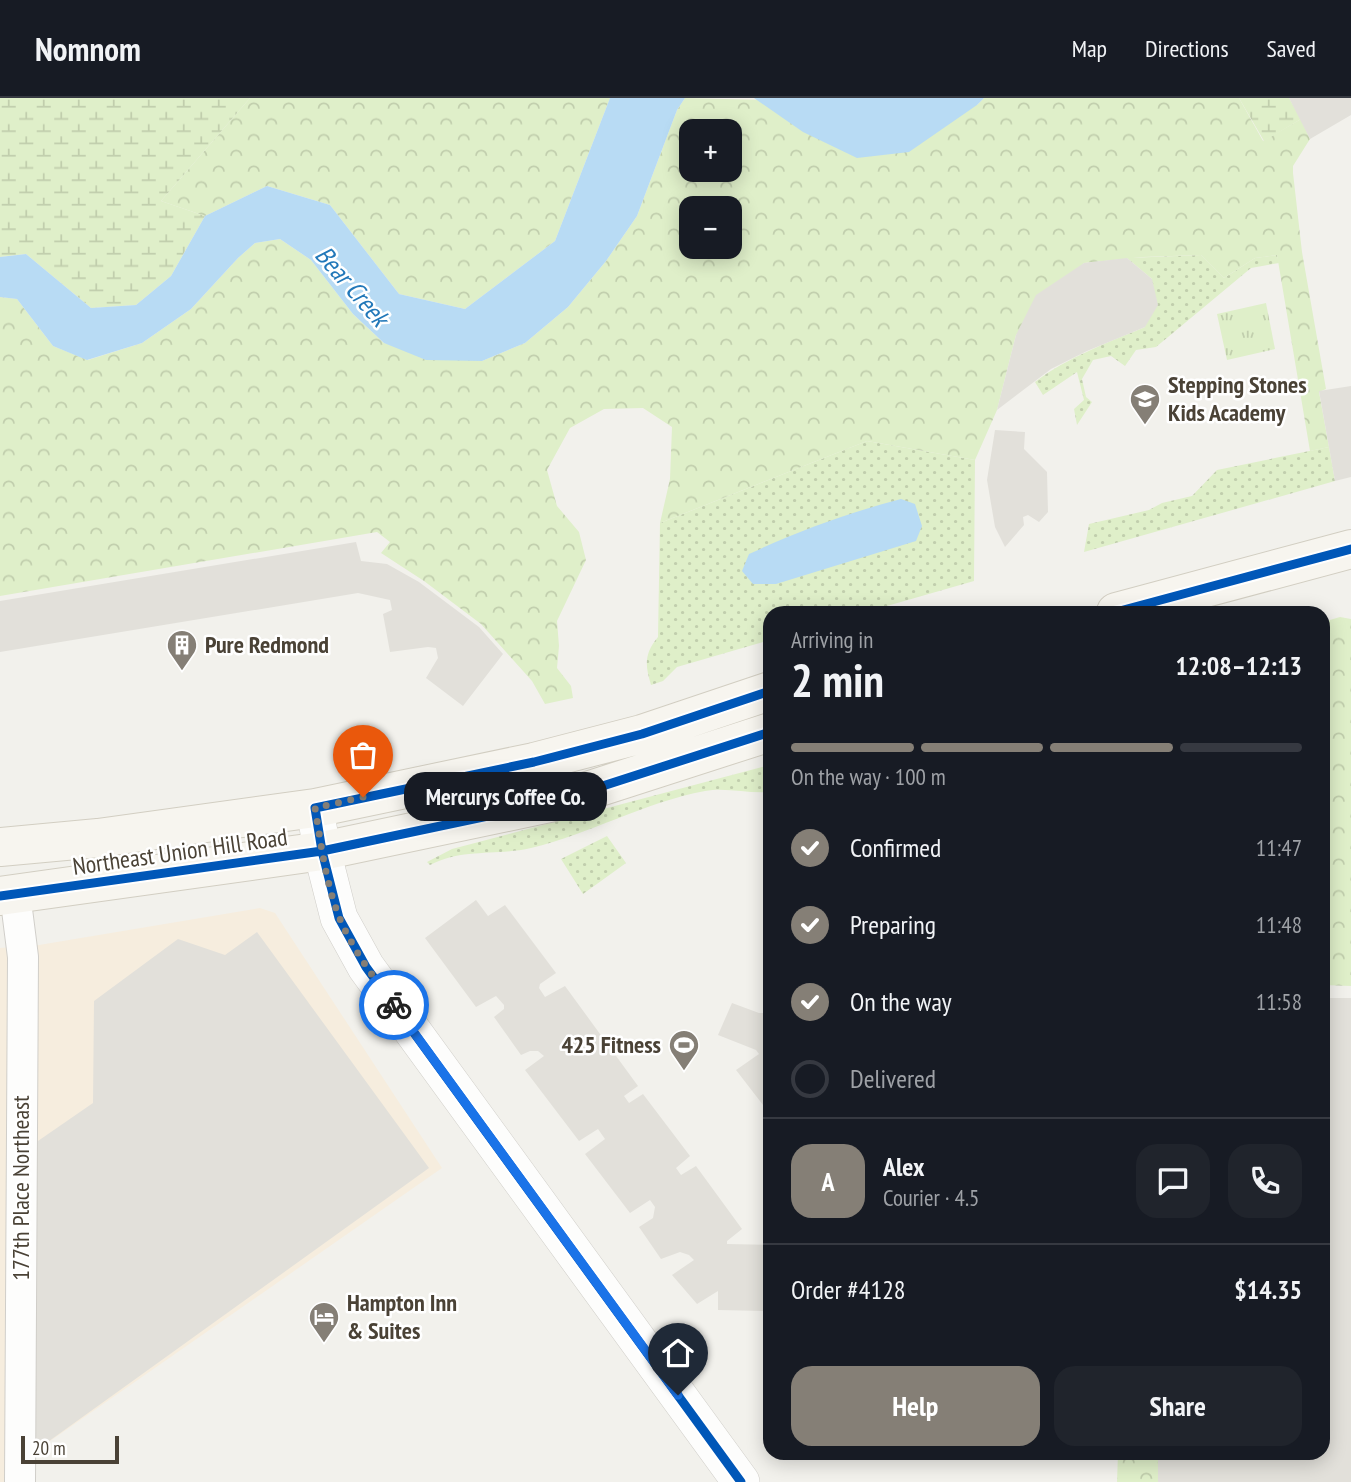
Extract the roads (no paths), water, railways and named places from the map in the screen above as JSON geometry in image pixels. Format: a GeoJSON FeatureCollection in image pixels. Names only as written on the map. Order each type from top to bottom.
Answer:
{"type":"FeatureCollection","features":[{"type":"Feature","properties":{"kind":"main road"},"geometry":{"type":"LineString","coordinates":[[1138,606],[1351,549]]}},
{"type":"Feature","properties":{"kind":"main road","name":"Northeast Union Hill Road"},"geometry":{"type":"LineString","coordinates":[[0,847],[98,838],[315,808],[534,762],[615,741],[763,693]]}},
{"type":"Feature","properties":{"kind":"main road","name":"Northeast Union Hill Road"},"geometry":{"type":"LineString","coordinates":[[8,895],[322,851],[550,803],[763,735]]}},
{"type":"Feature","properties":{"kind":"street"},"geometry":{"type":"LineString","coordinates":[[315,808],[322,851],[340,918],[366,967],[741,1482]]}},
{"type":"Feature","properties":{"kind":"street","name":"177th Place Northeast"},"geometry":{"type":"LineString","coordinates":[[8,895],[23,957],[20,1482]]}},
{"type":"Feature","properties":{"kind":"water","name":"Bear Creek"},"geometry":{"type":"Polygon","coordinates":[[[610,98],[685,98],[677,110],[637,216],[606,261],[568,307],[525,343],[482,361],[426,360],[384,343],[353,314],[311,260],[280,239],[255,243],[191,309],[142,343],[87,360],[53,346],[17,299],[0,297],[0,257],[26,254],[91,308],[136,305],[171,276],[205,216],[267,186],[330,205],[399,294],[465,309],[555,241],[610,98]]]}},
{"type":"Feature","properties":{"kind":"water"},"geometry":{"type":"Polygon","coordinates":[[[754,98],[984,98],[909,152],[857,158],[803,132],[754,98]]]}},
{"type":"Feature","properties":{"kind":"water"},"geometry":{"type":"Polygon","coordinates":[[[901,499],[915,504],[922,526],[916,541],[776,584],[753,584],[742,571],[749,554],[824,523],[901,499]]]}},
{"type":"Feature","properties":{"kind":"place","name":"Stepping Stones Kids Academy"},"geometry":{"type":"Point","coordinates":[1145,426]}},
{"type":"Feature","properties":{"kind":"place","name":"Pure Redmond"},"geometry":{"type":"Point","coordinates":[182,672]}},
{"type":"Feature","properties":{"kind":"place","name":"Mercurys Coffee Co."},"geometry":{"type":"Point","coordinates":[363,797]}},
{"type":"Feature","properties":{"kind":"place","name":"425 Fitness"},"geometry":{"type":"Point","coordinates":[684,1072]}},
{"type":"Feature","properties":{"kind":"place","name":"Hampton Inn & Suites"},"geometry":{"type":"Point","coordinates":[324,1344]}}]}
